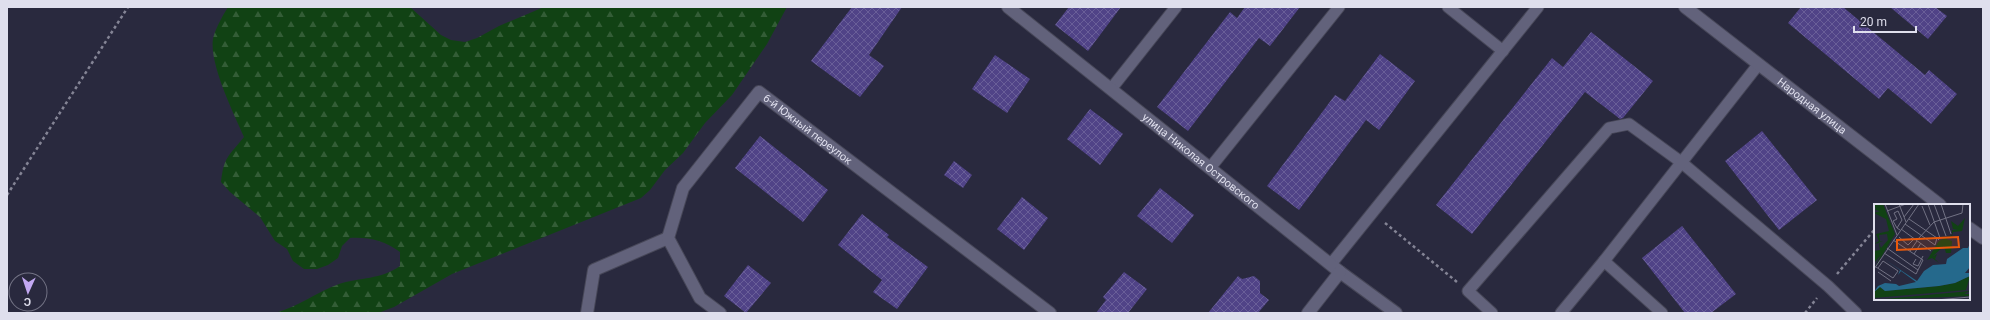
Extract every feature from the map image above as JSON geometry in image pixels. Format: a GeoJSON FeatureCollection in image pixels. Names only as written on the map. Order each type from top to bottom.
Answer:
{"type":"FeatureCollection","features":[{"type":"Feature","properties":{"kind":"street","name":"Народная улица"},"geometry":{"type":"LineString","coordinates":[[1685,7],[1939,204]]}},
{"type":"Feature","properties":{"kind":"street","name":"улица Николая Островского"},"geometry":{"type":"LineString","coordinates":[[1014,9],[1111,89],[1340,272],[1396,313]]}},
{"type":"Feature","properties":{"kind":"street","name":"6-й Южный переулок"},"geometry":{"type":"LineString","coordinates":[[668,238],[683,188],[759,92],[1050,313]]}},
{"type":"Feature","properties":{"kind":"street"},"geometry":{"type":"LineString","coordinates":[[1970,229],[1983,238]]}},
{"type":"Feature","properties":{"kind":"street"},"geometry":{"type":"LineString","coordinates":[[587,313],[594,270],[668,238],[700,298],[720,313]]}},
{"type":"Feature","properties":{"kind":"street"},"geometry":{"type":"LineString","coordinates":[[1308,313],[1340,272]]}},
{"type":"Feature","properties":{"kind":"lane"},"geometry":{"type":"LineString","coordinates":[[1111,89],[1176,7]]}},
{"type":"Feature","properties":{"kind":"lane"},"geometry":{"type":"LineString","coordinates":[[1210,168],[1339,7]]}},
{"type":"Feature","properties":{"kind":"lane"},"geometry":{"type":"LineString","coordinates":[[1448,7],[1503,51]]}},
{"type":"Feature","properties":{"kind":"lane"},"geometry":{"type":"LineString","coordinates":[[1331,264],[1538,7]]}},
{"type":"Feature","properties":{"kind":"lane"},"geometry":{"type":"LineString","coordinates":[[1561,313],[1604,261],[1758,65]]}},
{"type":"Feature","properties":{"kind":"lane"},"geometry":{"type":"LineString","coordinates":[[1492,313],[1468,291],[1609,128],[1629,124],[1681,162],[1828,286],[1856,313]]}},
{"type":"Feature","properties":{"kind":"lane"},"geometry":{"type":"LineString","coordinates":[[1604,261],[1662,313]]}},
{"type":"Feature","properties":{"kind":"path"},"geometry":{"type":"LineString","coordinates":[[7,195],[128,7]]}},
{"type":"Feature","properties":{"kind":"path"},"geometry":{"type":"LineString","coordinates":[[1372,213],[1468,291]]}},
{"type":"Feature","properties":{"kind":"path"},"geometry":{"type":"LineString","coordinates":[[1805,313],[1874,231]]}},
{"type":"Feature","properties":{"kind":"green space"},"geometry":{"type":"Polygon","coordinates":[[[228,7],[410,7],[441,35],[451,40],[465,42],[477,38],[499,26],[544,7],[787,7],[767,44],[732,95],[705,123],[683,153],[665,170],[650,190],[641,198],[452,274],[394,307],[378,313],[275,313],[292,307],[339,284],[378,276],[393,271],[400,266],[400,252],[383,242],[376,240],[350,238],[342,246],[338,258],[328,265],[317,269],[304,269],[293,261],[287,249],[275,241],[260,217],[230,192],[221,182],[222,173],[228,157],[244,137],[222,86],[214,57],[214,35],[228,7]]]}},
{"type":"Feature","properties":{"kind":"building"},"geometry":{"type":"Polygon","coordinates":[[[852,7],[902,7],[869,55],[884,66],[860,97],[811,61],[852,7]]]}},
{"type":"Feature","properties":{"kind":"building"},"geometry":{"type":"Polygon","coordinates":[[[1069,7],[1121,7],[1088,51],[1055,25],[1069,7]]]}},
{"type":"Feature","properties":{"kind":"building"},"geometry":{"type":"Polygon","coordinates":[[[1245,7],[1300,7],[1270,46],[1259,38],[1188,131],[1157,107],[1230,12],[1237,18],[1245,7]]]}},
{"type":"Feature","properties":{"kind":"building"},"geometry":{"type":"Polygon","coordinates":[[[1801,7],[1843,7],[1925,75],[1929,70],[1957,94],[1931,124],[1888,88],[1879,99],[1788,23],[1801,7]]]}},
{"type":"Feature","properties":{"kind":"building"},"geometry":{"type":"Polygon","coordinates":[[[1890,7],[1935,7],[1947,16],[1928,39],[1890,7]]]}},
{"type":"Feature","properties":{"kind":"building"},"geometry":{"type":"Polygon","coordinates":[[[1591,32],[1653,81],[1623,118],[1620,119],[1585,92],[1472,234],[1436,205],[1552,58],[1563,67],[1591,32]]]}},
{"type":"Feature","properties":{"kind":"building"},"geometry":{"type":"Polygon","coordinates":[[[1380,54],[1415,81],[1379,130],[1366,120],[1299,210],[1267,186],[1335,95],[1345,101],[1380,54]]]}},
{"type":"Feature","properties":{"kind":"building"},"geometry":{"type":"Polygon","coordinates":[[[995,55],[1030,79],[1007,113],[972,89],[995,55]]]}},
{"type":"Feature","properties":{"kind":"building"},"geometry":{"type":"Polygon","coordinates":[[[1090,109],[1123,134],[1100,165],[1067,139],[1090,109]]]}},
{"type":"Feature","properties":{"kind":"building"},"geometry":{"type":"Polygon","coordinates":[[[1762,131],[1817,200],[1779,230],[1725,161],[1762,131]]]}},
{"type":"Feature","properties":{"kind":"building"},"geometry":{"type":"Polygon","coordinates":[[[760,136],[828,190],[803,222],[735,168],[760,136]]]}},
{"type":"Feature","properties":{"kind":"building"},"geometry":{"type":"Polygon","coordinates":[[[954,161],[972,175],[963,188],[944,175],[954,161]]]}},
{"type":"Feature","properties":{"kind":"building"},"geometry":{"type":"Polygon","coordinates":[[[1160,188],[1194,215],[1172,243],[1137,216],[1160,188]]]}},
{"type":"Feature","properties":{"kind":"building"},"geometry":{"type":"Polygon","coordinates":[[[1022,197],[1048,218],[1024,250],[997,229],[1022,197]]]}},
{"type":"Feature","properties":{"kind":"building"},"geometry":{"type":"Polygon","coordinates":[[[862,214],[889,235],[887,237],[928,267],[897,309],[873,292],[882,280],[838,245],[862,214]]]}},
{"type":"Feature","properties":{"kind":"building"},"geometry":{"type":"Polygon","coordinates":[[[1682,226],[1736,294],[1711,313],[1685,313],[1642,258],[1682,226]]]}},
{"type":"Feature","properties":{"kind":"building"},"geometry":{"type":"Polygon","coordinates":[[[748,265],[771,283],[746,313],[724,296],[748,265]]]}},
{"type":"Feature","properties":{"kind":"building"},"geometry":{"type":"Polygon","coordinates":[[[1124,272],[1147,289],[1128,313],[1096,313],[1106,300],[1103,297],[1124,272]]]}},
{"type":"Feature","properties":{"kind":"building"},"geometry":{"type":"Polygon","coordinates":[[[1238,276],[1242,279],[1254,276],[1260,281],[1260,293],[1269,300],[1258,313],[1208,313],[1238,276]]]}}]}
